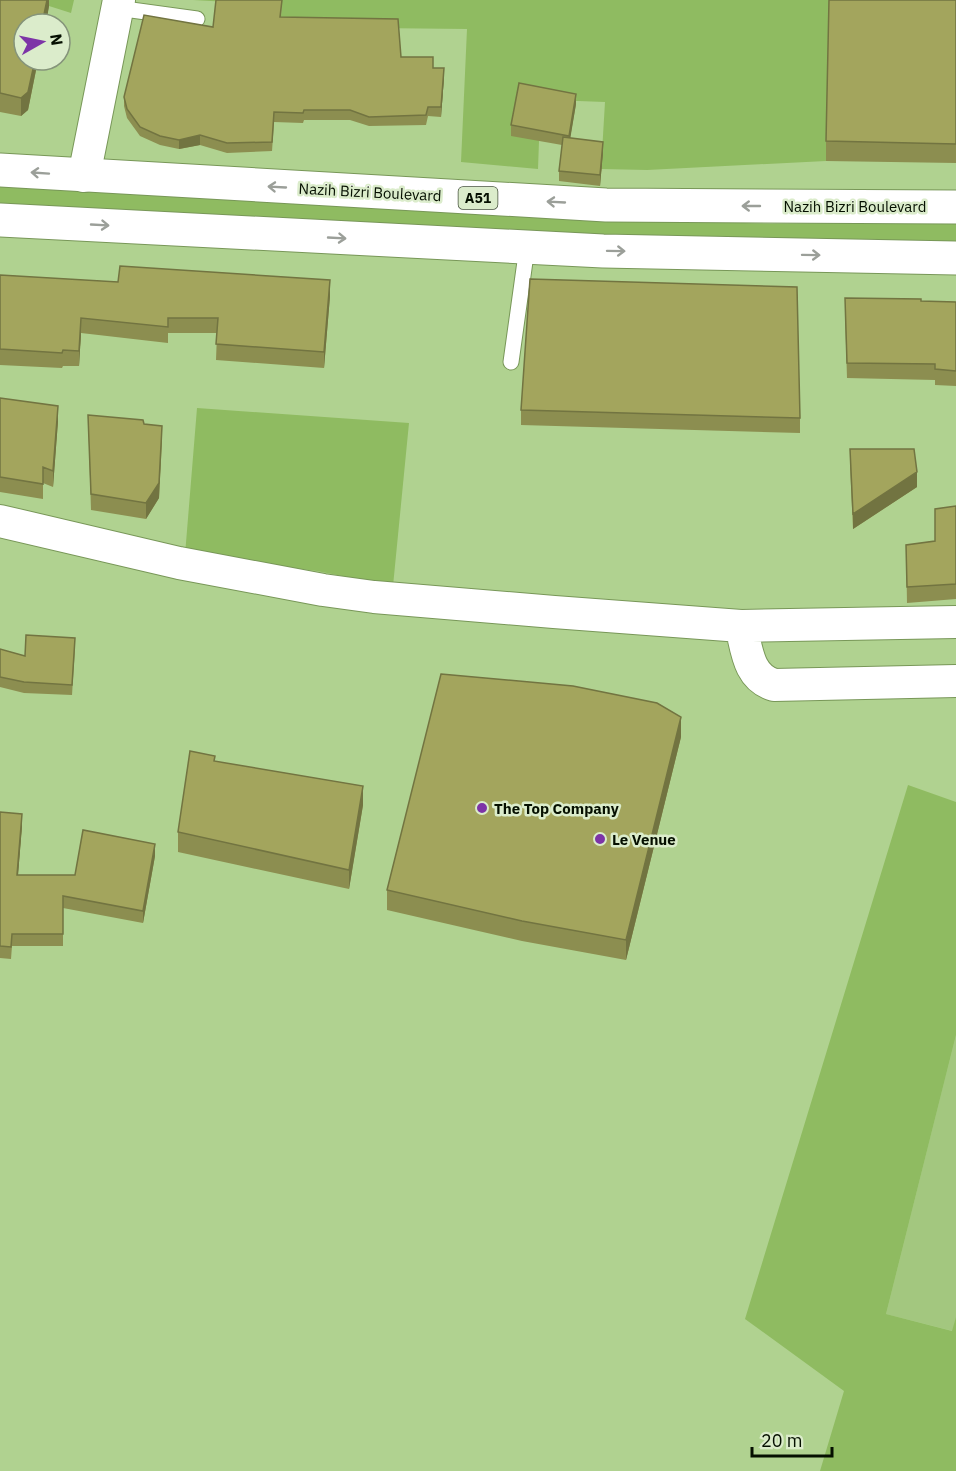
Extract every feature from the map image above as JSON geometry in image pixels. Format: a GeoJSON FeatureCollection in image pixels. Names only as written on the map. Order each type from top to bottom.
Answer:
{"type":"FeatureCollection","features":[{"type":"Feature","properties":{"kind":"highway","name":"Nazih Bizri Boulevard"},"geometry":{"type":"LineString","coordinates":[[0,170],[606,205],[956,207]]}},
{"type":"Feature","properties":{"kind":"highway"},"geometry":{"type":"LineString","coordinates":[[0,220],[614,251],[956,258]]}},
{"type":"Feature","properties":{"kind":"street"},"geometry":{"type":"LineString","coordinates":[[84,176],[118,4]]}},
{"type":"Feature","properties":{"kind":"street"},"geometry":{"type":"LineString","coordinates":[[0,520],[179,563],[323,590],[543,612],[741,626],[956,622]]}},
{"type":"Feature","properties":{"kind":"street"},"geometry":{"type":"LineString","coordinates":[[741,626],[755,673],[762,681],[774,685],[956,681]]}},
{"type":"Feature","properties":{"kind":"lane"},"geometry":{"type":"LineString","coordinates":[[118,4],[197,19]]}},
{"type":"Feature","properties":{"kind":"lane"},"geometry":{"type":"LineString","coordinates":[[511,362],[527,247]]}},
{"type":"Feature","properties":{"kind":"shaded area"},"geometry":{"type":"Polygon","coordinates":[[[23,0],[74,0],[71,12],[23,0]]]}},
{"type":"Feature","properties":{"kind":"shaded area"},"geometry":{"type":"Polygon","coordinates":[[[193,0],[832,0],[826,161],[647,170],[601,169],[605,102],[551,100],[539,141],[538,169],[461,162],[467,29],[280,27],[282,5],[193,0]]]}},
{"type":"Feature","properties":{"kind":"shaded area"},"geometry":{"type":"Polygon","coordinates":[[[0,184],[467,213],[770,224],[956,222],[956,242],[769,243],[0,205],[0,184]]]}},
{"type":"Feature","properties":{"kind":"shaded area"},"geometry":{"type":"Polygon","coordinates":[[[197,408],[409,423],[393,586],[317,571],[185,555],[197,408]]]}},
{"type":"Feature","properties":{"kind":"shaded area"},"geometry":{"type":"Polygon","coordinates":[[[908,785],[956,802],[956,1035],[886,1314],[952,1331],[956,1317],[956,1471],[820,1471],[844,1391],[745,1319],[908,785]]]}},
{"type":"Feature","properties":{"kind":"shaded area"},"geometry":{"type":"Polygon","coordinates":[[[956,1035],[956,1317],[953,1331],[886,1314],[956,1035]]]}},
{"type":"Feature","properties":{"kind":"building"},"geometry":{"type":"Polygon","coordinates":[[[0,0],[47,0],[44,12],[12,12],[12,72],[32,72],[28,92],[21,98],[0,93],[0,0]]]}},
{"type":"Feature","properties":{"kind":"building"},"geometry":{"type":"Polygon","coordinates":[[[216,0],[282,0],[280,17],[398,19],[401,57],[433,57],[433,68],[444,68],[441,107],[428,107],[426,115],[369,117],[350,110],[274,112],[272,142],[227,143],[200,135],[179,140],[160,136],[140,127],[127,109],[124,97],[144,15],[213,27],[216,0]]]}},
{"type":"Feature","properties":{"kind":"building"},"geometry":{"type":"Polygon","coordinates":[[[829,0],[956,0],[956,144],[826,141],[829,0]]]}},
{"type":"Feature","properties":{"kind":"building"},"geometry":{"type":"Polygon","coordinates":[[[519,83],[576,94],[569,136],[511,125],[519,83]]]}},
{"type":"Feature","properties":{"kind":"building"},"geometry":{"type":"Polygon","coordinates":[[[563,137],[603,142],[600,175],[559,171],[563,137]]]}},
{"type":"Feature","properties":{"kind":"building"},"geometry":{"type":"Polygon","coordinates":[[[120,266],[330,280],[324,352],[216,344],[218,318],[168,318],[168,327],[81,318],[79,351],[63,350],[62,353],[0,349],[0,275],[118,282],[120,266]]]}},
{"type":"Feature","properties":{"kind":"building"},"geometry":{"type":"Polygon","coordinates":[[[530,279],[797,287],[800,418],[521,410],[530,279]]]}},
{"type":"Feature","properties":{"kind":"building"},"geometry":{"type":"Polygon","coordinates":[[[845,298],[956,302],[956,371],[935,369],[935,364],[847,363],[845,298]]]}},
{"type":"Feature","properties":{"kind":"building"},"geometry":{"type":"Polygon","coordinates":[[[0,398],[58,406],[53,471],[43,467],[43,484],[0,477],[0,398]]]}},
{"type":"Feature","properties":{"kind":"building"},"geometry":{"type":"Polygon","coordinates":[[[88,415],[143,420],[144,424],[162,426],[159,483],[146,503],[91,494],[88,415]]]}},
{"type":"Feature","properties":{"kind":"building"},"geometry":{"type":"Polygon","coordinates":[[[850,449],[914,449],[917,472],[853,514],[850,449]]]}},
{"type":"Feature","properties":{"kind":"building"},"geometry":{"type":"Polygon","coordinates":[[[956,506],[956,584],[907,587],[906,545],[935,541],[935,509],[956,506]]]}},
{"type":"Feature","properties":{"kind":"building"},"geometry":{"type":"Polygon","coordinates":[[[26,635],[75,638],[72,685],[24,682],[0,677],[0,649],[25,656],[26,635]]]}},
{"type":"Feature","properties":{"kind":"building"},"geometry":{"type":"Polygon","coordinates":[[[441,674],[573,686],[657,703],[681,717],[626,940],[522,921],[387,890],[441,674]]]}},
{"type":"Feature","properties":{"kind":"building"},"geometry":{"type":"Polygon","coordinates":[[[190,751],[215,756],[214,761],[363,786],[349,870],[178,832],[190,751]]]}},
{"type":"Feature","properties":{"kind":"building"},"geometry":{"type":"Polygon","coordinates":[[[0,812],[22,814],[17,875],[75,875],[83,830],[155,844],[143,911],[63,896],[63,934],[12,934],[11,947],[0,946],[0,812]]]}},
{"type":"Feature","properties":{"kind":"place","name":"The Top Company"},"geometry":{"type":"Point","coordinates":[482,808]}},
{"type":"Feature","properties":{"kind":"place","name":"Le Venue"},"geometry":{"type":"Point","coordinates":[600,839]}}]}
